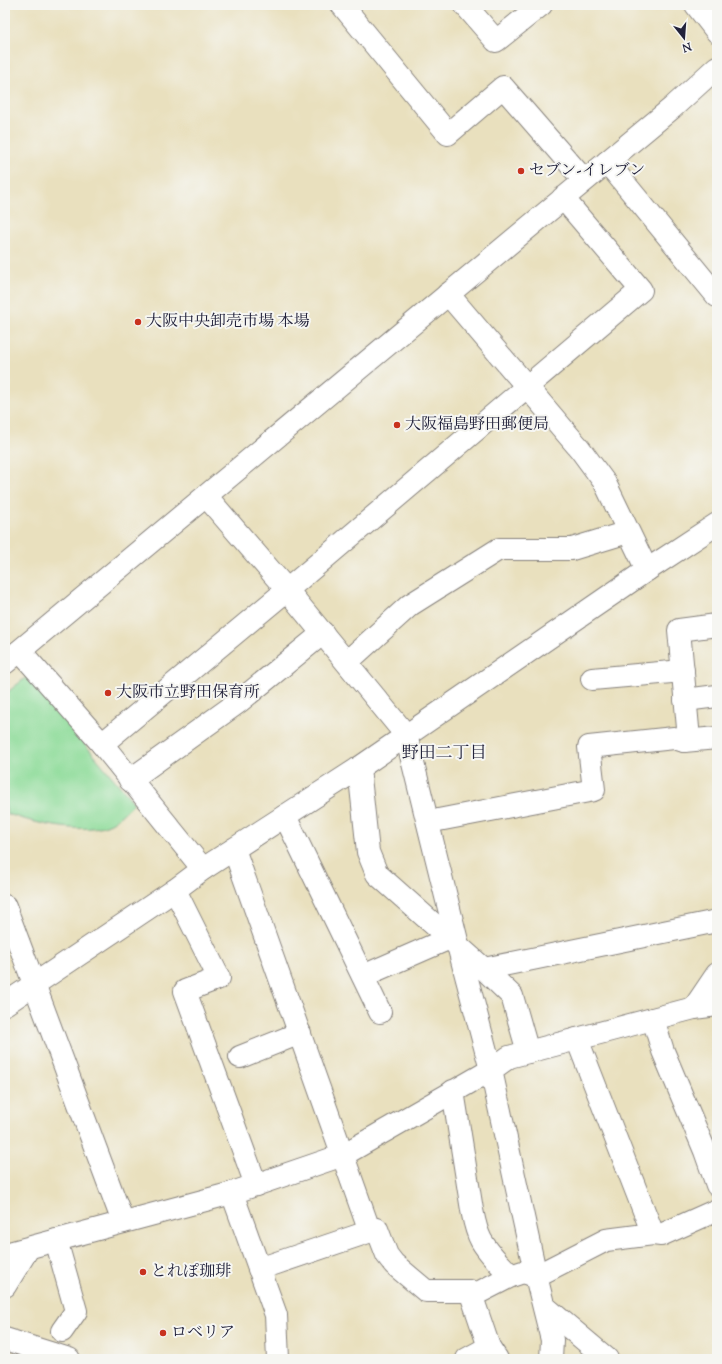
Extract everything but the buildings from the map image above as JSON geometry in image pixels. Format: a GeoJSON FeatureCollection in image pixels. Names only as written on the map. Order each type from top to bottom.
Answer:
{"type":"FeatureCollection","features":[{"type":"Feature","properties":{"kind":"street"},"geometry":{"type":"LineString","coordinates":[[342,5],[448,134],[503,87],[584,180]]}},
{"type":"Feature","properties":{"kind":"street"},"geometry":{"type":"LineString","coordinates":[[465,5],[496,41],[540,5]]}},
{"type":"Feature","properties":{"kind":"street"},"geometry":{"type":"LineString","coordinates":[[696,5],[717,32]]}},
{"type":"Feature","properties":{"kind":"street"},"geometry":{"type":"LineString","coordinates":[[203,869],[102,744],[12,657],[672,108],[717,67]]}},
{"type":"Feature","properties":{"kind":"street"},"geometry":{"type":"LineString","coordinates":[[606,162],[717,296]]}},
{"type":"Feature","properties":{"kind":"street"},"geometry":{"type":"LineString","coordinates":[[102,744],[288,590],[641,290],[563,198]]}},
{"type":"Feature","properties":{"kind":"street"},"geometry":{"type":"LineString","coordinates":[[448,294],[580,449],[605,483],[647,570]]}},
{"type":"Feature","properties":{"kind":"street"},"geometry":{"type":"LineString","coordinates":[[206,496],[324,633],[406,735],[428,822],[454,942],[492,1070],[536,1276],[552,1340],[551,1359]]}},
{"type":"Feature","properties":{"kind":"street"},"geometry":{"type":"LineString","coordinates":[[5,1004],[34,983],[175,890],[203,869],[359,768],[647,570],[717,524]]}},
{"type":"Feature","properties":{"kind":"street"},"geometry":{"type":"LineString","coordinates":[[347,662],[410,605],[499,549],[572,548],[628,532]]}},
{"type":"Feature","properties":{"kind":"street"},"geometry":{"type":"LineString","coordinates":[[684,741],[688,728],[679,630],[717,625]]}},
{"type":"Feature","properties":{"kind":"street"},"geometry":{"type":"LineString","coordinates":[[130,780],[240,701],[324,633]]}},
{"type":"Feature","properties":{"kind":"street"},"geometry":{"type":"LineString","coordinates":[[592,679],[683,671]]}},
{"type":"Feature","properties":{"kind":"street"},"geometry":{"type":"LineString","coordinates":[[685,700],[717,696]]}},
{"type":"Feature","properties":{"kind":"street"},"geometry":{"type":"LineString","coordinates":[[428,822],[594,790],[589,747],[674,738],[684,741],[717,738]]}},
{"type":"Feature","properties":{"kind":"street"},"geometry":{"type":"LineString","coordinates":[[359,768],[368,852],[378,874],[512,996],[528,1052]]}},
{"type":"Feature","properties":{"kind":"street"},"geometry":{"type":"LineString","coordinates":[[285,816],[380,1012]]}},
{"type":"Feature","properties":{"kind":"street"},"geometry":{"type":"LineString","coordinates":[[234,850],[370,1232]]}},
{"type":"Feature","properties":{"kind":"street"},"geometry":{"type":"LineString","coordinates":[[175,890],[219,978],[185,991],[256,1185]]}},
{"type":"Feature","properties":{"kind":"street"},"geometry":{"type":"LineString","coordinates":[[5,906],[123,1222]]}},
{"type":"Feature","properties":{"kind":"street"},"geometry":{"type":"LineString","coordinates":[[484,969],[717,921]]}},
{"type":"Feature","properties":{"kind":"street"},"geometry":{"type":"LineString","coordinates":[[363,976],[454,942]]}},
{"type":"Feature","properties":{"kind":"street"},"geometry":{"type":"LineString","coordinates":[[694,1008],[717,974]]}},
{"type":"Feature","properties":{"kind":"street"},"geometry":{"type":"LineString","coordinates":[[5,1254],[232,1193],[343,1155],[492,1070],[509,1058],[694,1008],[717,1005]]}},
{"type":"Feature","properties":{"kind":"street"},"geometry":{"type":"LineString","coordinates":[[694,1008],[717,1020]]}},
{"type":"Feature","properties":{"kind":"street"},"geometry":{"type":"LineString","coordinates":[[654,1019],[663,1051],[705,1150],[717,1185]]}},
{"type":"Feature","properties":{"kind":"street"},"geometry":{"type":"LineString","coordinates":[[240,1057],[300,1033]]}},
{"type":"Feature","properties":{"kind":"street"},"geometry":{"type":"LineString","coordinates":[[577,1039],[653,1234]]}},
{"type":"Feature","properties":{"kind":"street"},"geometry":{"type":"LineString","coordinates":[[453,1091],[475,1226],[480,1239],[490,1254],[511,1276]]}},
{"type":"Feature","properties":{"kind":"street"},"geometry":{"type":"LineString","coordinates":[[232,1193],[276,1314],[278,1359]]}},
{"type":"Feature","properties":{"kind":"street"},"geometry":{"type":"LineString","coordinates":[[472,1296],[511,1276],[523,1272],[536,1276],[606,1240],[653,1234],[661,1235],[717,1210]]}},
{"type":"Feature","properties":{"kind":"street"},"geometry":{"type":"LineString","coordinates":[[260,1269],[377,1229],[387,1255],[394,1264],[426,1291],[470,1291],[493,1353],[468,1359]]}},
{"type":"Feature","properties":{"kind":"street"},"geometry":{"type":"LineString","coordinates":[[56,1240],[76,1311],[62,1331]]}},
{"type":"Feature","properties":{"kind":"street"},"geometry":{"type":"LineString","coordinates":[[5,1286],[28,1249]]}},
{"type":"Feature","properties":{"kind":"street"},"geometry":{"type":"LineString","coordinates":[[544,1306],[606,1359]]}},
{"type":"Feature","properties":{"kind":"street"},"geometry":{"type":"LineString","coordinates":[[5,1339],[29,1353],[69,1359]]}},
{"type":"Feature","properties":{"kind":"green space"},"geometry":{"type":"Polygon","coordinates":[[[28,676],[134,803],[111,823],[101,827],[60,827],[31,821],[8,814],[5,805],[5,694],[28,676]]]}},
{"type":"Feature","properties":{"kind":"place","name":"セブン-イレブン"},"geometry":{"type":"Point","coordinates":[521,171]}},
{"type":"Feature","properties":{"kind":"place","name":"大阪中央卸売市場 本場"},"geometry":{"type":"Point","coordinates":[138,322]}},
{"type":"Feature","properties":{"kind":"place","name":"大阪福島野田郵便局"},"geometry":{"type":"Point","coordinates":[397,425]}},
{"type":"Feature","properties":{"kind":"place","name":"大阪市立野田保育所"},"geometry":{"type":"Point","coordinates":[108,693]}},
{"type":"Feature","properties":{"kind":"place","name":"とれぽ珈琲"},"geometry":{"type":"Point","coordinates":[143,1272]}},
{"type":"Feature","properties":{"kind":"place","name":"ロベリア"},"geometry":{"type":"Point","coordinates":[163,1333]}},
{"type":"Feature","properties":{"kind":"district","name":"野田二丁目"},"geometry":{"type":"Point","coordinates":[444,754]}}]}
